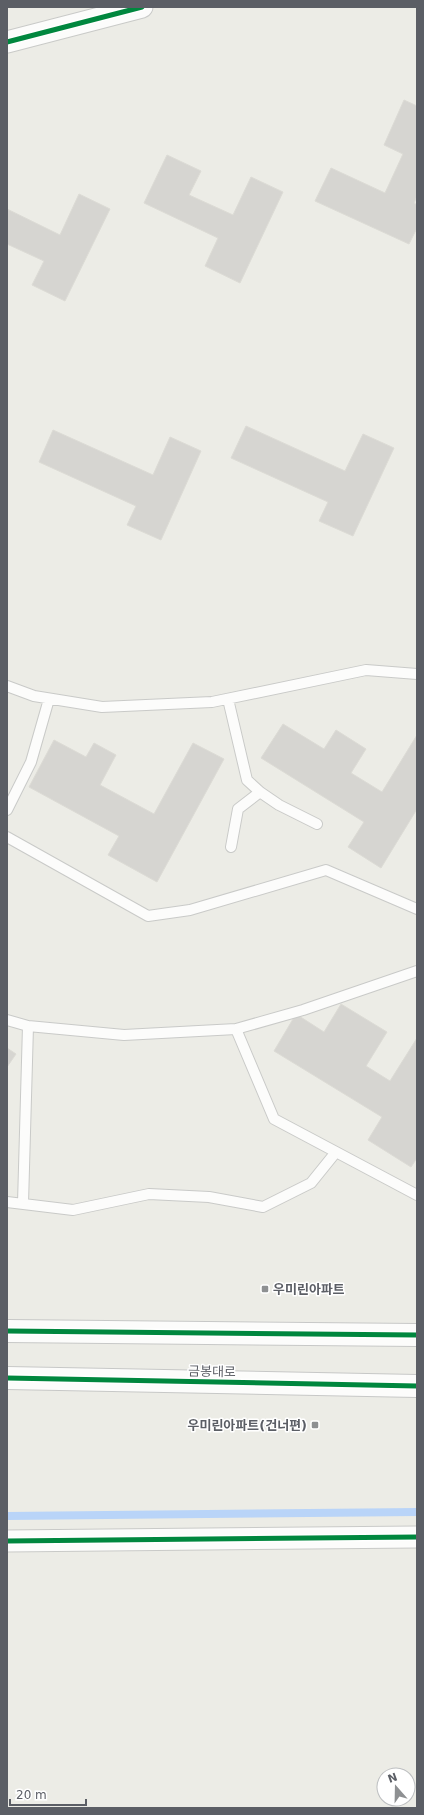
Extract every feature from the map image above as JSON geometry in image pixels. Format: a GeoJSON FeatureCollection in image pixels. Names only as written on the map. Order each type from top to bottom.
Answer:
{"type":"FeatureCollection","features":[{"type":"Feature","properties":{"kind":"street"},"geometry":{"type":"LineString","coordinates":[[7,42],[142,7]]}},
{"type":"Feature","properties":{"kind":"street"},"geometry":{"type":"LineString","coordinates":[[7,1331],[417,1335]]}},
{"type":"Feature","properties":{"kind":"street","name":"금봉대로"},"geometry":{"type":"LineString","coordinates":[[7,1378],[417,1386]]}},
{"type":"Feature","properties":{"kind":"street"},"geometry":{"type":"LineString","coordinates":[[7,1541],[417,1537]]}},
{"type":"Feature","properties":{"kind":"lane"},"geometry":{"type":"LineString","coordinates":[[7,686],[34,696],[102,708],[212,702],[366,670],[417,674]]}},
{"type":"Feature","properties":{"kind":"lane"},"geometry":{"type":"LineString","coordinates":[[7,810],[30,762],[49,699]]}},
{"type":"Feature","properties":{"kind":"lane"},"geometry":{"type":"LineString","coordinates":[[228,699],[248,780],[260,792],[279,805],[317,824]]}},
{"type":"Feature","properties":{"kind":"lane"},"geometry":{"type":"LineString","coordinates":[[231,848],[238,809],[260,792]]}},
{"type":"Feature","properties":{"kind":"lane"},"geometry":{"type":"LineString","coordinates":[[7,837],[148,916],[190,910],[326,870],[417,909]]}},
{"type":"Feature","properties":{"kind":"lane"},"geometry":{"type":"LineString","coordinates":[[7,1020],[28,1026],[124,1035],[236,1029],[303,1010],[417,971]]}},
{"type":"Feature","properties":{"kind":"lane"},"geometry":{"type":"LineString","coordinates":[[23,1203],[28,1026]]}},
{"type":"Feature","properties":{"kind":"lane"},"geometry":{"type":"LineString","coordinates":[[236,1029],[274,1119],[417,1195]]}},
{"type":"Feature","properties":{"kind":"lane"},"geometry":{"type":"LineString","coordinates":[[7,1202],[73,1210],[149,1194],[209,1197],[262,1207],[311,1183],[336,1152]]}},
{"type":"Feature","properties":{"kind":"building"},"geometry":{"type":"Polygon","coordinates":[[[404,100],[417,106],[417,196],[414,203],[417,205],[417,228],[409,244],[315,201],[331,168],[385,193],[403,154],[384,145],[404,100]]]}},
{"type":"Feature","properties":{"kind":"building"},"geometry":{"type":"Polygon","coordinates":[[[167,155],[201,171],[189,195],[233,215],[251,177],[283,192],[240,283],[205,266],[218,238],[144,203],[167,155]]]}},
{"type":"Feature","properties":{"kind":"building"},"geometry":{"type":"Polygon","coordinates":[[[79,194],[110,209],[65,301],[32,285],[44,261],[7,244],[7,209],[60,235],[79,194]]]}},
{"type":"Feature","properties":{"kind":"building"},"geometry":{"type":"Polygon","coordinates":[[[246,426],[345,471],[363,434],[394,448],[353,536],[319,521],[328,502],[231,458],[246,426]]]}},
{"type":"Feature","properties":{"kind":"building"},"geometry":{"type":"Polygon","coordinates":[[[53,430],[153,475],[170,437],[201,451],[161,540],[127,525],[136,506],[39,462],[53,430]]]}},
{"type":"Feature","properties":{"kind":"building"},"geometry":{"type":"Polygon","coordinates":[[[283,724],[324,749],[336,730],[366,749],[351,773],[382,792],[417,735],[417,809],[381,868],[348,847],[364,822],[261,758],[283,724]]]}},
{"type":"Feature","properties":{"kind":"building"},"geometry":{"type":"Polygon","coordinates":[[[54,740],[86,757],[94,743],[116,755],[100,785],[154,814],[193,743],[224,759],[157,882],[108,855],[119,836],[29,787],[54,740]]]}},
{"type":"Feature","properties":{"kind":"building"},"geometry":{"type":"Polygon","coordinates":[[[341,1004],[387,1032],[366,1066],[390,1081],[417,1038],[417,1158],[411,1167],[368,1140],[382,1117],[274,1051],[296,1014],[324,1032],[341,1004]]]}},
{"type":"Feature","properties":{"kind":"building"},"geometry":{"type":"Polygon","coordinates":[[[7,1048],[16,1054],[7,1067],[7,1048]]]}},
{"type":"Feature","properties":{"kind":"waterway"},"geometry":{"type":"LineString","coordinates":[[7,1516],[417,1512]]}},
{"type":"Feature","properties":{"kind":"cycle path"},"geometry":{"type":"LineString","coordinates":[[7,42],[142,7]]}},
{"type":"Feature","properties":{"kind":"cycle path"},"geometry":{"type":"LineString","coordinates":[[7,1331],[417,1335]]}},
{"type":"Feature","properties":{"kind":"cycle path"},"geometry":{"type":"LineString","coordinates":[[7,1378],[417,1386]]}},
{"type":"Feature","properties":{"kind":"cycle path"},"geometry":{"type":"LineString","coordinates":[[7,1541],[417,1537]]}},
{"type":"Feature","properties":{"kind":"place","name":"우미린아파트"},"geometry":{"type":"Point","coordinates":[265,1289]}},
{"type":"Feature","properties":{"kind":"place","name":"우미린아파트(건너편)"},"geometry":{"type":"Point","coordinates":[315,1425]}}]}
